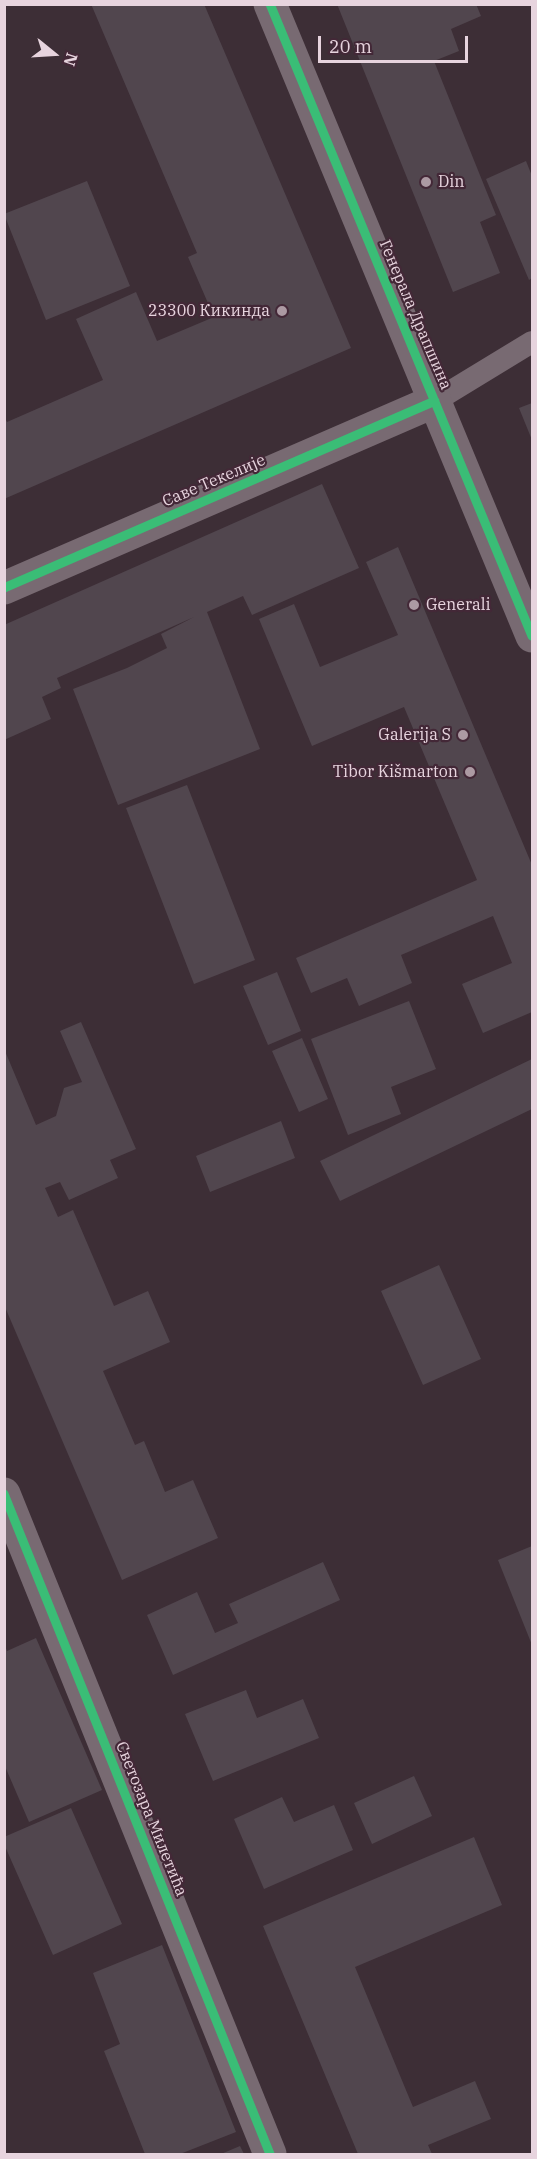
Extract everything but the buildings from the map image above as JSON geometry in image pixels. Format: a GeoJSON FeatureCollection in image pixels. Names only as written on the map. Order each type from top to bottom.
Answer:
{"type":"FeatureCollection","features":[{"type":"Feature","properties":{"kind":"street","name":"Генерала Драпшина"},"geometry":{"type":"LineString","coordinates":[[270,4],[532,636]]}},
{"type":"Feature","properties":{"kind":"street","name":"Саве Текелије"},"geometry":{"type":"LineString","coordinates":[[4,588],[435,401]]}},
{"type":"Feature","properties":{"kind":"street","name":"Светозара Милетића"},"geometry":{"type":"LineString","coordinates":[[4,1494],[270,2154]]}},
{"type":"Feature","properties":{"kind":"lane"},"geometry":{"type":"LineString","coordinates":[[435,401],[532,342]]}},
{"type":"Feature","properties":{"kind":"cycle path"},"geometry":{"type":"LineString","coordinates":[[270,4],[532,636]]}},
{"type":"Feature","properties":{"kind":"cycle path"},"geometry":{"type":"LineString","coordinates":[[4,588],[435,401]]}},
{"type":"Feature","properties":{"kind":"cycle path"},"geometry":{"type":"LineString","coordinates":[[4,1494],[270,2154]]}},
{"type":"Feature","properties":{"kind":"place","name":"Din"},"geometry":{"type":"Point","coordinates":[426,182]}},
{"type":"Feature","properties":{"kind":"place","name":"23300 Кикинда"},"geometry":{"type":"Point","coordinates":[282,311]}},
{"type":"Feature","properties":{"kind":"place","name":"Generali"},"geometry":{"type":"Point","coordinates":[414,605]}},
{"type":"Feature","properties":{"kind":"place","name":"Galerija S"},"geometry":{"type":"Point","coordinates":[463,735]}},
{"type":"Feature","properties":{"kind":"place","name":"Tibor Kišmarton"},"geometry":{"type":"Point","coordinates":[470,772]}}]}
